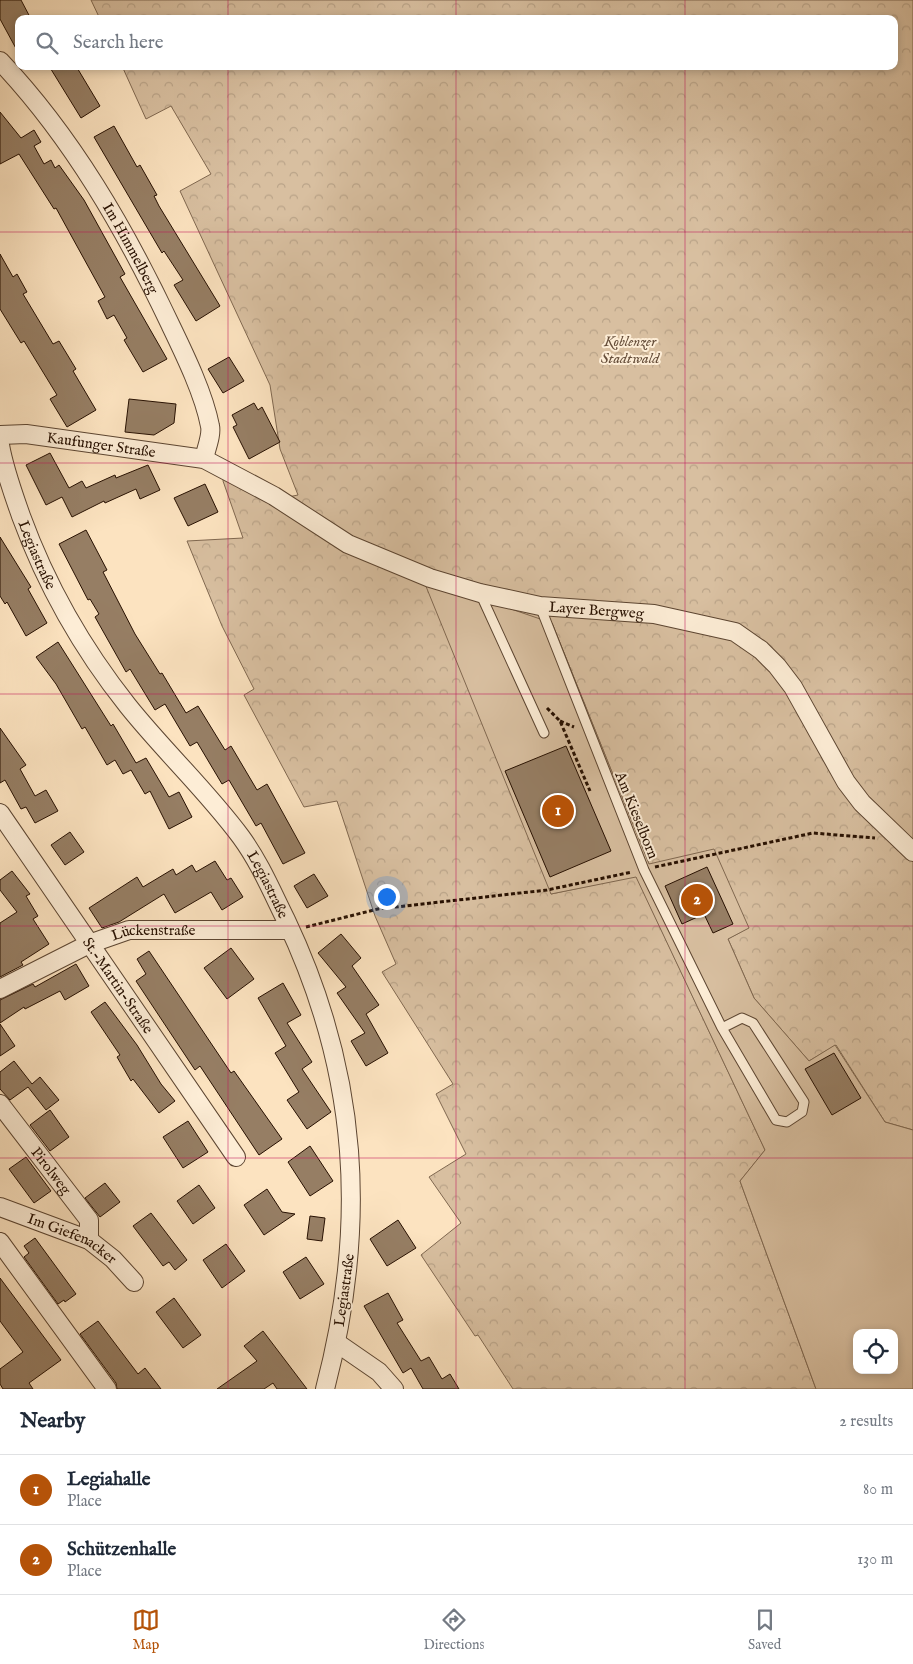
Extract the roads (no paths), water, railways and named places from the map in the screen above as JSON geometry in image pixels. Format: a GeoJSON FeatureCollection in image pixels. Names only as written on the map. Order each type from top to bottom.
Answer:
{"type":"FeatureCollection","features":[{"type":"Feature","properties":{"kind":"street","name":"Im Himmelberg"},"geometry":{"type":"LineString","coordinates":[[0,61],[24,86],[84,167],[143,267],[189,363],[211,427],[204,459]]}},
{"type":"Feature","properties":{"kind":"street","name":"Kaufunger Straße"},"geometry":{"type":"LineString","coordinates":[[0,445],[26,434],[204,459]]}},
{"type":"Feature","properties":{"kind":"street","name":"Legiastraße"},"geometry":{"type":"LineString","coordinates":[[0,445],[30,541],[73,630],[130,708],[242,838],[260,866],[307,965],[341,1077],[350,1146],[350,1240],[337,1343],[324,1389]]}},
{"type":"Feature","properties":{"kind":"street","name":"Layer Bergweg"},"geometry":{"type":"LineString","coordinates":[[204,459],[274,496],[348,544],[430,578],[480,593],[540,606],[654,614],[720,628],[747,638],[777,666],[793,688],[846,782],[862,804],[907,847]]}},
{"type":"Feature","properties":{"kind":"street","name":"St.-Martin-Straße"},"geometry":{"type":"LineString","coordinates":[[0,813],[236,1157]]}},
{"type":"Feature","properties":{"kind":"street","name":"Lückenstraße"},"geometry":{"type":"LineString","coordinates":[[0,990],[89,944],[129,930],[290,930]]}},
{"type":"Feature","properties":{"kind":"street","name":"Pirolweg"},"geometry":{"type":"LineString","coordinates":[[0,1104],[89,1220],[90,1240]]}},
{"type":"Feature","properties":{"kind":"street","name":"Im Giefenacker"},"geometry":{"type":"LineString","coordinates":[[0,1207],[90,1240],[134,1282]]}},
{"type":"Feature","properties":{"kind":"street"},"geometry":{"type":"LineString","coordinates":[[0,1242],[106,1389]]}},
{"type":"Feature","properties":{"kind":"street"},"geometry":{"type":"LineString","coordinates":[[337,1343],[379,1372],[394,1389]]}},
{"type":"Feature","properties":{"kind":"lane"},"geometry":{"type":"LineString","coordinates":[[480,593],[544,733]]}},
{"type":"Feature","properties":{"kind":"lane","name":"Am Kieselborn"},"geometry":{"type":"LineString","coordinates":[[540,606],[644,870],[722,1028],[776,1120],[787,1122],[802,1112],[804,1102],[753,1023],[742,1018],[722,1028]]}},
{"type":"Feature","properties":{"kind":"place","name":"Legiahalle"},"geometry":{"type":"Point","coordinates":[558,811]}},
{"type":"Feature","properties":{"kind":"place","name":"Schützenhalle"},"geometry":{"type":"Point","coordinates":[697,900]}},
{"type":"Feature","properties":{"kind":"park label","name":"Koblenzer Stadtwald"},"geometry":{"type":"Point","coordinates":[630,350]}}]}
